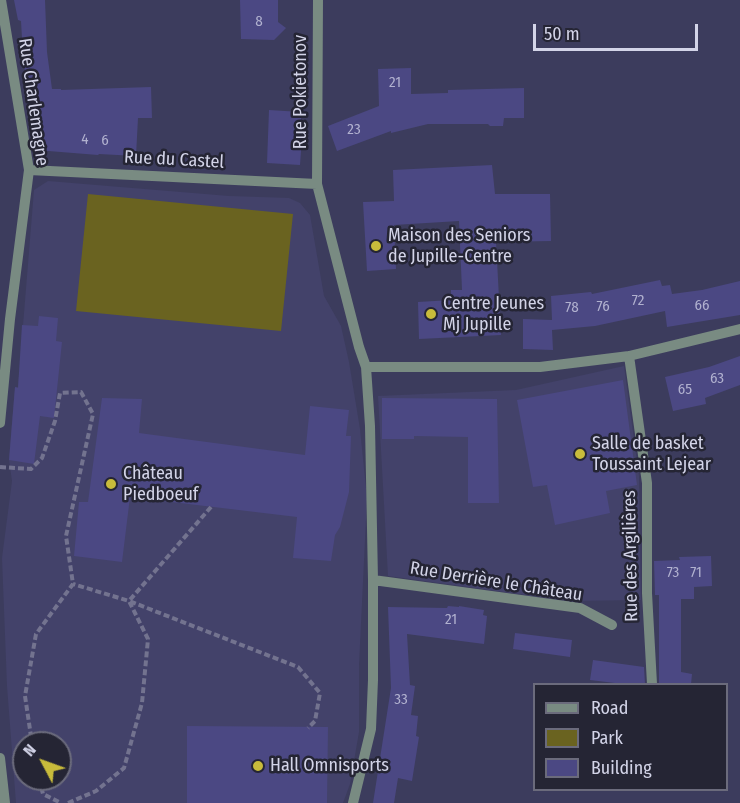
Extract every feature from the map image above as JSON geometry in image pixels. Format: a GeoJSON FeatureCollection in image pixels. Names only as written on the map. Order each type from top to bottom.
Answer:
{"type":"FeatureCollection","features":[{"type":"Feature","properties":{"kind":"street","name":"Rue Charlemagne"},"geometry":{"type":"LineString","coordinates":[[0,423],[5,319],[29,170],[2,0]]}},
{"type":"Feature","properties":{"kind":"street","name":"Rue Pokietonov"},"geometry":{"type":"LineString","coordinates":[[318,0],[317,184],[366,367]]}},
{"type":"Feature","properties":{"kind":"street","name":"Rue du Castel"},"geometry":{"type":"LineString","coordinates":[[29,170],[317,184]]}},
{"type":"Feature","properties":{"kind":"street"},"geometry":{"type":"LineString","coordinates":[[353,803],[371,729],[373,680],[370,426],[366,367],[540,367],[629,356],[740,329]]}},
{"type":"Feature","properties":{"kind":"street","name":"Rue des Argilières"},"geometry":{"type":"LineString","coordinates":[[629,356],[647,483],[647,593],[652,683]]}},
{"type":"Feature","properties":{"kind":"street","name":"Rue Derrière le Château"},"geometry":{"type":"LineString","coordinates":[[373,580],[580,608],[612,625]]}},
{"type":"Feature","properties":{"kind":"street"},"geometry":{"type":"LineString","coordinates":[[0,758],[4,803]]}},
{"type":"Feature","properties":{"kind":"path"},"geometry":{"type":"LineString","coordinates":[[0,467],[31,469],[42,458],[55,421],[60,393],[81,392],[93,414],[66,536],[73,584],[36,634],[25,696],[30,731]]}},
{"type":"Feature","properties":{"kind":"path"},"geometry":{"type":"LineString","coordinates":[[129,601],[211,507]]}},
{"type":"Feature","properties":{"kind":"path"},"geometry":{"type":"LineString","coordinates":[[73,584],[129,601],[298,667],[320,693],[315,721],[308,728]]}},
{"type":"Feature","properties":{"kind":"path"},"geometry":{"type":"LineString","coordinates":[[69,803],[96,791],[124,768],[142,702],[148,639],[129,601]]}},
{"type":"Feature","properties":{"kind":"path"},"geometry":{"type":"LineString","coordinates":[[42,791],[43,794],[61,803]]}},
{"type":"Feature","properties":{"kind":"shaded area"},"geometry":{"type":"Polygon","coordinates":[[[48,181],[229,196],[289,198],[300,203],[310,215],[324,296],[341,326],[349,362],[360,429],[367,498],[359,665],[359,732],[350,784],[343,803],[16,803],[15,791],[72,791],[72,731],[12,731],[12,751],[2,558],[12,481],[9,460],[15,387],[18,387],[34,190],[48,181]]]}},
{"type":"Feature","properties":{"kind":"shaded area"},"geometry":{"type":"Polygon","coordinates":[[[624,366],[639,476],[641,600],[569,601],[388,576],[378,396],[516,390],[624,366]]]}},
{"type":"Feature","properties":{"kind":"green space"},"geometry":{"type":"Polygon","coordinates":[[[88,194],[293,214],[281,331],[76,311],[88,194]]]}},
{"type":"Feature","properties":{"kind":"building"},"geometry":{"type":"Polygon","coordinates":[[[14,0],[45,0],[47,52],[52,89],[151,87],[152,118],[138,118],[136,156],[36,150],[23,56],[21,21],[18,20],[14,0]]]}},
{"type":"Feature","properties":{"kind":"building"},"geometry":{"type":"Polygon","coordinates":[[[240,0],[278,0],[278,22],[286,28],[274,40],[241,39],[240,0]]]}},
{"type":"Feature","properties":{"kind":"building"},"geometry":{"type":"Polygon","coordinates":[[[411,68],[411,94],[448,93],[448,90],[524,88],[524,118],[504,118],[503,126],[428,124],[391,133],[391,131],[337,151],[328,126],[379,106],[378,69],[411,68]]]}},
{"type":"Feature","properties":{"kind":"building"},"geometry":{"type":"Polygon","coordinates":[[[269,110],[301,112],[300,165],[267,163],[269,110]]]}},
{"type":"Feature","properties":{"kind":"building"},"geometry":{"type":"Polygon","coordinates":[[[492,165],[495,194],[550,194],[551,241],[496,242],[501,335],[419,339],[418,302],[451,300],[451,290],[462,290],[459,221],[394,225],[396,269],[367,271],[363,202],[394,201],[393,170],[492,165]]]}},
{"type":"Feature","properties":{"kind":"building"},"geometry":{"type":"Polygon","coordinates":[[[660,280],[662,286],[670,285],[672,294],[740,281],[740,315],[667,327],[665,311],[595,326],[552,330],[553,350],[523,349],[523,319],[552,320],[551,296],[591,292],[592,294],[660,280]]]}},
{"type":"Feature","properties":{"kind":"building"},"geometry":{"type":"Polygon","coordinates":[[[39,316],[58,318],[56,341],[62,342],[54,418],[40,416],[34,464],[9,460],[15,387],[18,388],[22,325],[38,326],[39,316]]]}},
{"type":"Feature","properties":{"kind":"building"},"geometry":{"type":"Polygon","coordinates":[[[740,356],[740,385],[705,398],[706,404],[673,411],[665,377],[709,367],[740,356]]]}},
{"type":"Feature","properties":{"kind":"building","name":"Salle de basket Toussaint Lejear"},"geometry":{"type":"Polygon","coordinates":[[[623,380],[637,485],[606,491],[610,513],[555,525],[547,485],[533,487],[517,400],[623,380]]]}},
{"type":"Feature","properties":{"kind":"building"},"geometry":{"type":"Polygon","coordinates":[[[102,398],[142,399],[139,433],[305,455],[310,406],[349,410],[346,436],[351,436],[349,492],[340,527],[335,535],[331,561],[293,558],[297,517],[130,497],[122,562],[74,556],[79,502],[88,502],[102,398]]]}},
{"type":"Feature","properties":{"kind":"building"},"geometry":{"type":"Polygon","coordinates":[[[382,398],[497,399],[499,503],[468,503],[468,437],[414,436],[414,439],[382,439],[382,398]]]}},
{"type":"Feature","properties":{"kind":"building"},"geometry":{"type":"Polygon","coordinates":[[[711,556],[712,586],[694,587],[694,599],[681,599],[681,672],[692,674],[691,683],[659,683],[659,595],[655,595],[654,561],[680,560],[679,557],[711,556]]]}},
{"type":"Feature","properties":{"kind":"building"},"geometry":{"type":"Polygon","coordinates":[[[448,606],[484,610],[483,615],[487,616],[484,644],[407,634],[410,685],[415,686],[411,715],[418,716],[416,736],[419,737],[412,781],[398,778],[394,803],[373,803],[391,688],[388,607],[447,608],[448,606]]]}},
{"type":"Feature","properties":{"kind":"building"},"geometry":{"type":"Polygon","coordinates":[[[515,633],[572,640],[570,657],[513,649],[515,633]]]}},
{"type":"Feature","properties":{"kind":"building"},"geometry":{"type":"Polygon","coordinates":[[[593,660],[644,667],[645,683],[590,680],[593,660]]]}},
{"type":"Feature","properties":{"kind":"building","name":"Hall Omnisports"},"geometry":{"type":"Polygon","coordinates":[[[187,726],[328,727],[327,803],[187,803],[187,726]]]}},
{"type":"Feature","properties":{"kind":"place","name":"Maison des Seniors de Jupille-Centre"},"geometry":{"type":"Point","coordinates":[376,246]}},
{"type":"Feature","properties":{"kind":"place","name":"Centre Jeunes Mj Jupille"},"geometry":{"type":"Point","coordinates":[431,314]}},
{"type":"Feature","properties":{"kind":"place","name":"Salle de basket Toussaint Lejear"},"geometry":{"type":"Point","coordinates":[580,454]}},
{"type":"Feature","properties":{"kind":"place","name":"Château Piedboeuf"},"geometry":{"type":"Point","coordinates":[111,484]}},
{"type":"Feature","properties":{"kind":"place","name":"Hall Omnisports"},"geometry":{"type":"Point","coordinates":[258,766]}}]}
